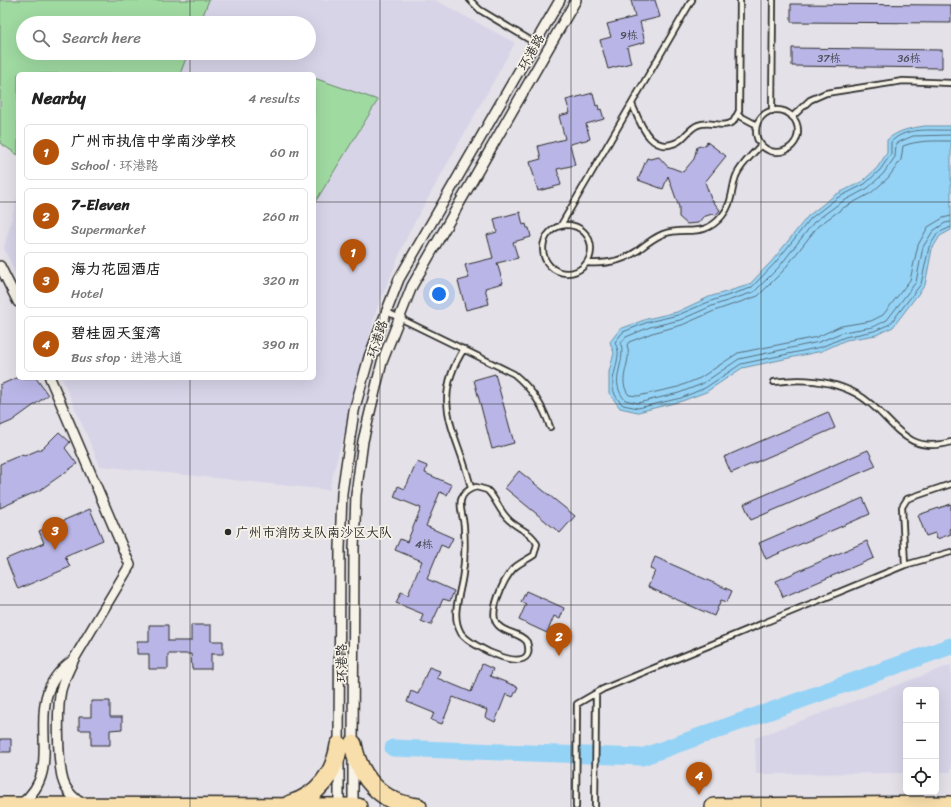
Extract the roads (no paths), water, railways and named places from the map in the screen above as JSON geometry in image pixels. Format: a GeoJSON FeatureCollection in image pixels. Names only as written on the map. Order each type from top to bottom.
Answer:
{"type":"FeatureCollection","features":[{"type":"Feature","properties":{"kind":"highway"},"geometry":{"type":"LineString","coordinates":[[275,806],[300,801],[321,786],[333,767],[346,738]]}},
{"type":"Feature","properties":{"kind":"highway"},"geometry":{"type":"LineString","coordinates":[[346,738],[360,767],[374,787],[396,802],[418,807]]}},
{"type":"Feature","properties":{"kind":"highway"},"geometry":{"type":"LineString","coordinates":[[0,806],[85,805],[358,807]]}},
{"type":"Feature","properties":{"kind":"highway"},"geometry":{"type":"LineString","coordinates":[[714,807],[951,805]]}},
{"type":"Feature","properties":{"kind":"street","name":"环港路"},"geometry":{"type":"LineString","coordinates":[[353,807],[346,738],[340,521],[345,466],[361,384],[386,311],[399,279],[560,0]]}},
{"type":"Feature","properties":{"kind":"street","name":"环港路"},"geometry":{"type":"LineString","coordinates":[[338,807],[346,738],[354,522],[363,441],[375,388],[398,317],[412,286],[576,0]]}},
{"type":"Feature","properties":{"kind":"street"},"geometry":{"type":"LineString","coordinates":[[0,266],[16,298]]}},
{"type":"Feature","properties":{"kind":"street"},"geometry":{"type":"LineString","coordinates":[[51,380],[130,566],[74,659],[66,675],[61,692],[59,710],[60,768],[65,786],[70,794],[85,805]]}},
{"type":"Feature","properties":{"kind":"street"},"geometry":{"type":"LineString","coordinates":[[19,806],[36,790],[44,768],[43,710],[47,692],[56,676],[74,659]]}},
{"type":"Feature","properties":{"kind":"lane"},"geometry":{"type":"LineString","coordinates":[[470,0],[480,10],[535,43]]}},
{"type":"Feature","properties":{"kind":"lane"},"geometry":{"type":"LineString","coordinates":[[561,225],[573,225],[583,231],[587,235],[592,246],[588,263],[579,270],[567,274],[556,271],[547,263],[543,252],[544,241],[551,231],[561,225],[692,0]]}},
{"type":"Feature","properties":{"kind":"lane"},"geometry":{"type":"LineString","coordinates":[[632,104],[647,136],[662,144],[679,141],[698,125],[708,123],[722,126],[730,124],[738,115],[740,0]]}},
{"type":"Feature","properties":{"kind":"lane"},"geometry":{"type":"LineString","coordinates":[[772,0],[772,111]]}},
{"type":"Feature","properties":{"kind":"lane"},"geometry":{"type":"LineString","coordinates":[[792,117],[810,100],[830,92],[903,81],[951,84]]}},
{"type":"Feature","properties":{"kind":"lane"},"geometry":{"type":"LineString","coordinates":[[772,111],[782,111],[792,117],[797,132],[791,146],[776,152],[761,145],[756,136],[757,125],[762,116],[772,111]]}},
{"type":"Feature","properties":{"kind":"lane"},"geometry":{"type":"LineString","coordinates":[[738,115],[757,125]]}},
{"type":"Feature","properties":{"kind":"lane"},"geometry":{"type":"LineString","coordinates":[[588,263],[603,263],[619,260],[636,252],[654,237],[667,233],[692,232],[713,224],[722,217],[733,197],[736,177],[740,169],[761,145]]}},
{"type":"Feature","properties":{"kind":"lane"},"geometry":{"type":"LineString","coordinates":[[386,311],[514,374],[537,397],[545,412],[550,427]]}},
{"type":"Feature","properties":{"kind":"lane"},"geometry":{"type":"LineString","coordinates":[[464,349],[451,375],[447,403],[450,426],[464,460],[471,488]]}},
{"type":"Feature","properties":{"kind":"lane"},"geometry":{"type":"LineString","coordinates":[[774,382],[808,380],[841,387],[871,403],[899,433],[910,441],[930,446],[951,442]]}},
{"type":"Feature","properties":{"kind":"lane"},"geometry":{"type":"LineString","coordinates":[[905,565],[902,507],[907,499],[951,484]]}},
{"type":"Feature","properties":{"kind":"lane"},"geometry":{"type":"LineString","coordinates":[[482,487],[487,490],[505,516],[515,526],[531,534],[537,544],[534,555],[519,564],[507,577],[493,615],[498,626],[520,636],[527,642],[527,655],[520,660],[511,660],[475,646],[464,637],[457,625],[456,611],[463,573],[465,542],[461,501],[463,495],[471,488],[482,487]]}},
{"type":"Feature","properties":{"kind":"lane"},"geometry":{"type":"LineString","coordinates":[[576,807],[576,704],[596,693],[905,565],[951,552]]}},
{"type":"Feature","properties":{"kind":"lane"},"geometry":{"type":"LineString","coordinates":[[595,807],[596,693]]}},
{"type":"Feature","properties":{"kind":"water"},"geometry":{"type":"Polygon","coordinates":[[[925,126],[951,126],[951,230],[940,236],[932,249],[925,285],[893,327],[876,335],[846,340],[822,351],[742,368],[706,392],[682,401],[638,412],[620,408],[609,393],[609,372],[614,353],[610,342],[620,329],[647,319],[677,312],[709,297],[749,285],[772,261],[808,216],[835,195],[863,181],[877,168],[887,153],[887,140],[900,132],[925,126]]]}},
{"type":"Feature","properties":{"kind":"waterway"},"geometry":{"type":"LineString","coordinates":[[393,748],[642,757],[951,646]]}},
{"type":"Feature","properties":{"kind":"place","name":"广州市执信中学南沙学校"},"geometry":{"type":"Point","coordinates":[353,272]}},
{"type":"Feature","properties":{"kind":"place","name":"广州市消防支队南沙区大队"},"geometry":{"type":"Point","coordinates":[228,532]}},
{"type":"Feature","properties":{"kind":"place","name":"海力花园酒店"},"geometry":{"type":"Point","coordinates":[55,550]}},
{"type":"Feature","properties":{"kind":"place","name":"7-Eleven"},"geometry":{"type":"Point","coordinates":[559,656]}},
{"type":"Feature","properties":{"kind":"place","name":"碧桂园天玺湾"},"geometry":{"type":"Point","coordinates":[699,795]}}]}
